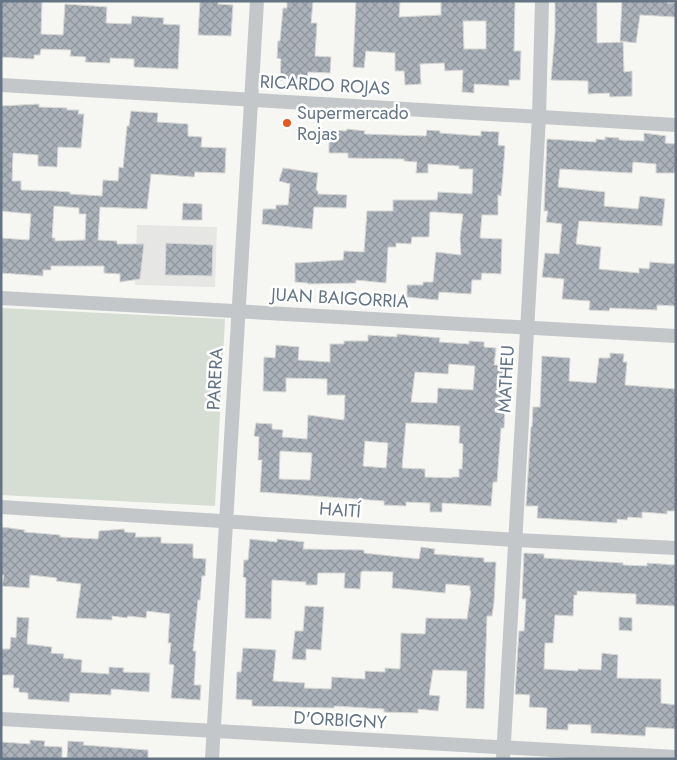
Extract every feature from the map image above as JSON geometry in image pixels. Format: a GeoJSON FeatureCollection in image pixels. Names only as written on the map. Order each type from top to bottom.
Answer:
{"type":"FeatureCollection","features":[{"type":"Feature","properties":{"kind":"street","name":"PARERA"},"geometry":{"type":"LineString","coordinates":[[212,759],[257,1]]}},
{"type":"Feature","properties":{"kind":"street","name":"MATHEU"},"geometry":{"type":"LineString","coordinates":[[503,753],[539,117],[542,1]]}},
{"type":"Feature","properties":{"kind":"street","name":"RICARDO ROJAS"},"geometry":{"type":"LineString","coordinates":[[1,85],[676,125]]}},
{"type":"Feature","properties":{"kind":"street","name":"JUAN BAIGORRIA"},"geometry":{"type":"LineString","coordinates":[[1,298],[676,336]]}},
{"type":"Feature","properties":{"kind":"street","name":"HAITÍ"},"geometry":{"type":"LineString","coordinates":[[1,507],[516,540],[676,548]]}},
{"type":"Feature","properties":{"kind":"street","name":"D'ORBIGNY"},"geometry":{"type":"LineString","coordinates":[[1,719],[214,731],[503,753],[676,757]]}},
{"type":"Feature","properties":{"kind":"shaded area"},"geometry":{"type":"Polygon","coordinates":[[[137,225],[217,227],[215,287],[135,285],[137,225]]]}},
{"type":"Feature","properties":{"kind":"shaded area"},"geometry":{"type":"Polygon","coordinates":[[[1,308],[225,319],[215,506],[1,495],[1,308]]]}},
{"type":"Feature","properties":{"kind":"building"},"geometry":{"type":"Polygon","coordinates":[[[1,1],[42,1],[41,34],[63,35],[65,4],[107,7],[106,23],[131,24],[132,16],[164,18],[163,24],[180,25],[178,69],[134,67],[134,59],[110,58],[110,63],[85,62],[86,57],[70,56],[71,50],[41,49],[40,55],[34,55],[34,59],[1,57],[1,1]]]}},
{"type":"Feature","properties":{"kind":"building"},"geometry":{"type":"Polygon","coordinates":[[[200,1],[218,1],[218,4],[233,5],[231,36],[198,35],[200,1]]]}},
{"type":"Feature","properties":{"kind":"building"},"geometry":{"type":"Polygon","coordinates":[[[287,1],[313,1],[311,23],[317,23],[315,56],[331,57],[330,73],[308,72],[307,81],[280,80],[281,59],[277,58],[278,41],[280,41],[283,8],[287,8],[287,1]]]}},
{"type":"Feature","properties":{"kind":"building"},"geometry":{"type":"Polygon","coordinates":[[[356,1],[400,1],[399,17],[441,15],[441,1],[515,1],[514,51],[521,51],[520,80],[509,80],[509,86],[474,84],[474,93],[462,92],[463,70],[445,71],[444,63],[420,64],[421,84],[405,85],[404,71],[395,71],[395,53],[366,51],[364,68],[353,67],[356,1]],[[463,21],[464,49],[486,49],[486,21],[463,21]]]}},
{"type":"Feature","properties":{"kind":"building"},"geometry":{"type":"Polygon","coordinates":[[[622,1],[667,1],[667,3],[676,3],[676,17],[640,15],[636,43],[620,41],[622,1]]]}},
{"type":"Feature","properties":{"kind":"building"},"geometry":{"type":"Polygon","coordinates":[[[555,2],[597,2],[597,43],[623,42],[624,72],[632,71],[632,96],[610,97],[609,93],[588,94],[588,81],[551,80],[555,33],[555,2]]]}},
{"type":"Feature","properties":{"kind":"building"},"geometry":{"type":"Polygon","coordinates":[[[39,104],[39,107],[67,108],[67,110],[79,110],[78,114],[84,114],[81,148],[58,147],[57,167],[38,166],[38,155],[13,153],[12,181],[21,181],[21,190],[70,192],[70,194],[102,196],[103,180],[118,181],[119,167],[123,168],[127,126],[129,126],[131,111],[158,113],[157,122],[188,124],[188,136],[202,137],[201,147],[226,148],[225,173],[195,172],[194,177],[151,174],[147,209],[100,207],[98,240],[117,241],[117,244],[144,244],[140,279],[120,282],[120,274],[104,273],[104,266],[51,266],[51,270],[43,270],[43,276],[1,273],[1,238],[29,240],[31,214],[1,211],[1,106],[39,104]],[[54,206],[52,238],[55,238],[55,241],[85,240],[86,214],[79,214],[79,208],[54,206]]]}},
{"type":"Feature","properties":{"kind":"building"},"geometry":{"type":"Polygon","coordinates":[[[347,129],[365,131],[364,134],[426,136],[427,130],[440,131],[440,133],[481,136],[481,131],[499,132],[498,145],[505,146],[501,196],[498,195],[498,215],[482,215],[480,238],[502,239],[501,274],[482,273],[481,280],[472,280],[471,294],[439,292],[438,300],[407,297],[407,285],[423,285],[423,282],[433,282],[436,252],[461,255],[460,238],[463,214],[430,212],[429,237],[412,237],[411,244],[396,243],[396,247],[388,247],[386,283],[356,280],[356,283],[308,284],[295,282],[295,263],[343,260],[344,251],[364,252],[367,211],[393,211],[393,200],[437,200],[438,192],[472,194],[473,169],[459,169],[459,166],[428,164],[428,173],[416,173],[417,162],[404,161],[404,159],[348,158],[348,153],[329,153],[329,130],[346,131],[347,129]]]}},
{"type":"Feature","properties":{"kind":"building"},"geometry":{"type":"Polygon","coordinates":[[[644,133],[666,136],[665,143],[676,144],[676,173],[656,173],[656,164],[633,162],[632,173],[560,169],[558,187],[605,192],[604,206],[638,209],[640,196],[665,199],[662,226],[579,221],[576,244],[601,247],[599,269],[639,273],[639,268],[649,269],[650,262],[676,264],[676,306],[657,305],[657,310],[610,308],[609,311],[589,310],[590,301],[562,299],[564,279],[542,277],[545,253],[559,254],[562,224],[546,222],[548,211],[544,211],[547,139],[596,142],[596,139],[605,140],[605,137],[619,138],[619,140],[644,141],[644,133]]]}},
{"type":"Feature","properties":{"kind":"building"},"geometry":{"type":"Polygon","coordinates":[[[283,168],[318,173],[316,190],[318,194],[347,195],[346,208],[314,207],[312,229],[262,224],[263,209],[276,209],[276,205],[288,205],[290,184],[279,181],[283,168]]]}},
{"type":"Feature","properties":{"kind":"building"},"geometry":{"type":"Polygon","coordinates":[[[183,203],[202,204],[202,220],[182,220],[183,203]]]}},
{"type":"Feature","properties":{"kind":"building"},"geometry":{"type":"Polygon","coordinates":[[[166,243],[213,245],[212,276],[165,275],[166,243]]]}},
{"type":"Feature","properties":{"kind":"building"},"geometry":{"type":"Polygon","coordinates":[[[397,334],[440,338],[439,342],[469,344],[469,341],[484,342],[484,347],[496,348],[494,365],[505,365],[502,406],[505,406],[504,428],[501,428],[497,482],[493,482],[491,506],[442,503],[442,512],[430,512],[430,503],[406,502],[406,506],[384,505],[384,501],[260,492],[262,460],[258,460],[259,437],[254,436],[256,423],[272,424],[272,429],[283,430],[282,437],[307,439],[308,415],[344,420],[345,395],[327,395],[327,379],[286,378],[286,392],[263,391],[264,357],[275,358],[276,345],[299,347],[298,360],[330,362],[330,344],[344,344],[344,341],[368,341],[368,335],[397,337],[397,334]],[[449,364],[448,374],[415,372],[411,402],[437,403],[438,388],[473,390],[475,366],[449,364]],[[406,423],[402,468],[425,469],[425,477],[459,477],[459,469],[462,469],[463,444],[459,443],[460,426],[406,423]],[[365,441],[363,466],[386,468],[388,443],[365,441]],[[280,451],[279,479],[310,480],[312,453],[280,451]]]}},
{"type":"Feature","properties":{"kind":"building"},"geometry":{"type":"Polygon","coordinates":[[[610,353],[624,354],[623,362],[627,362],[625,385],[676,389],[676,511],[667,511],[667,514],[642,512],[642,518],[628,517],[627,520],[617,519],[617,523],[537,518],[538,506],[526,506],[533,407],[540,407],[542,356],[570,358],[569,381],[596,383],[599,358],[610,358],[610,353]]]}},
{"type":"Feature","properties":{"kind":"building"},"geometry":{"type":"Polygon","coordinates":[[[1,527],[25,530],[24,532],[60,535],[60,537],[98,539],[99,531],[124,529],[125,532],[136,533],[135,537],[161,537],[161,543],[193,544],[193,558],[206,559],[205,576],[202,576],[200,600],[198,600],[193,651],[196,651],[194,685],[201,685],[200,700],[171,698],[174,665],[169,664],[171,643],[168,643],[170,614],[147,611],[146,618],[112,616],[112,620],[76,618],[81,584],[56,581],[57,578],[30,575],[29,588],[2,586],[4,575],[1,575],[1,527]]]}},
{"type":"Feature","properties":{"kind":"building"},"geometry":{"type":"Polygon","coordinates":[[[250,539],[304,542],[303,549],[364,550],[364,553],[419,559],[421,547],[435,549],[434,554],[484,558],[484,562],[496,562],[492,616],[487,616],[484,709],[466,708],[467,671],[433,670],[429,695],[440,696],[438,711],[418,709],[418,713],[384,712],[384,709],[334,706],[334,708],[252,706],[252,700],[236,699],[237,672],[241,672],[243,648],[276,650],[273,681],[305,683],[304,688],[331,689],[332,677],[365,679],[365,671],[385,672],[385,668],[400,669],[401,633],[425,634],[426,618],[467,619],[471,591],[470,586],[446,584],[445,593],[392,588],[393,572],[364,571],[361,572],[360,589],[344,588],[345,573],[318,573],[317,585],[306,585],[306,582],[272,580],[271,619],[245,618],[246,578],[243,577],[244,560],[248,560],[250,539]]]}},
{"type":"Feature","properties":{"kind":"building"},"geometry":{"type":"Polygon","coordinates":[[[524,553],[544,554],[544,558],[623,563],[623,565],[647,566],[647,563],[676,565],[676,606],[636,604],[636,594],[577,591],[577,595],[574,595],[573,616],[555,615],[553,643],[545,643],[544,669],[601,670],[602,653],[618,655],[617,678],[661,679],[661,703],[676,705],[676,729],[646,727],[645,736],[591,733],[591,725],[568,724],[568,730],[546,729],[547,708],[529,707],[530,695],[515,694],[519,631],[524,631],[526,599],[522,599],[524,553]]]}},
{"type":"Feature","properties":{"kind":"building"},"geometry":{"type":"Polygon","coordinates":[[[305,606],[324,607],[321,650],[306,649],[306,660],[292,659],[295,631],[303,631],[305,606]]]}},
{"type":"Feature","properties":{"kind":"building"},"geometry":{"type":"Polygon","coordinates":[[[17,617],[29,618],[27,644],[52,647],[51,653],[64,654],[63,658],[82,660],[81,672],[109,674],[109,667],[124,668],[123,672],[150,673],[149,692],[111,689],[111,695],[70,693],[69,702],[28,699],[28,693],[19,692],[19,688],[13,688],[14,675],[1,675],[1,649],[10,649],[11,637],[16,638],[17,617]]]}},
{"type":"Feature","properties":{"kind":"building"},"geometry":{"type":"Polygon","coordinates":[[[619,617],[632,618],[632,631],[619,630],[619,617]]]}},
{"type":"Feature","properties":{"kind":"building"},"geometry":{"type":"Polygon","coordinates":[[[30,740],[45,741],[44,746],[62,747],[62,759],[1,759],[2,742],[30,744],[30,740]]]}},
{"type":"Feature","properties":{"kind":"building"},"geometry":{"type":"Polygon","coordinates":[[[68,741],[84,742],[83,745],[148,750],[148,759],[67,758],[68,741]]]}},
{"type":"Feature","properties":{"kind":"place","name":"Supermercado Rojas"},"geometry":{"type":"Point","coordinates":[287,123]}}]}
